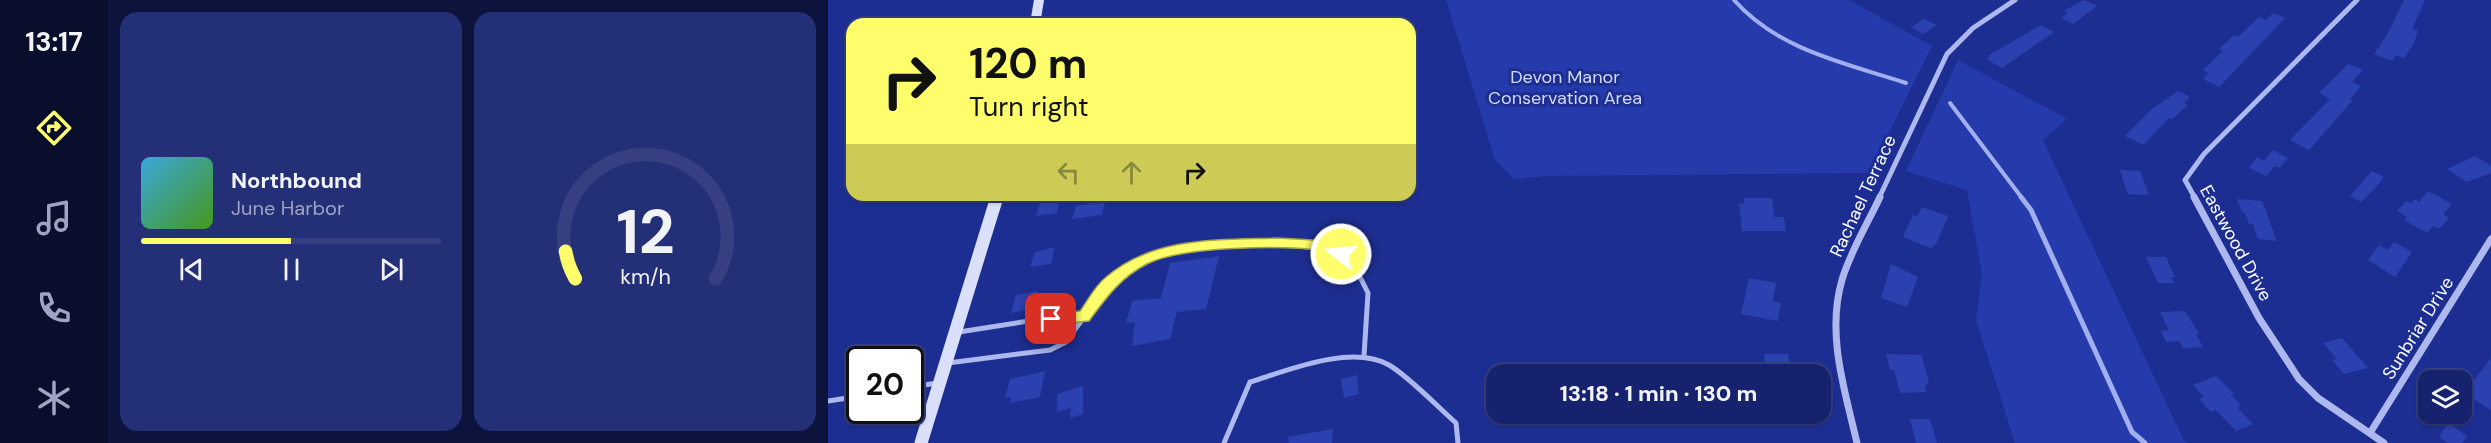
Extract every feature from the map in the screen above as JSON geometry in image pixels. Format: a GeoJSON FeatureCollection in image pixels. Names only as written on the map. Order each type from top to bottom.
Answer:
{"type":"FeatureCollection","features":[{"type":"Feature","properties":{"kind":"main road"},"geometry":{"type":"LineString","coordinates":[[1036,18],[1039,0]]}},
{"type":"Feature","properties":{"kind":"main road"},"geometry":{"type":"LineString","coordinates":[[921,443],[995,201]]}},
{"type":"Feature","properties":{"kind":"street","name":"Rachael Terrace"},"geometry":{"type":"LineString","coordinates":[[1857,443],[1836,333],[1835,306],[1842,278],[1947,54],[1973,28],[2015,0]]}},
{"type":"Feature","properties":{"kind":"street","name":"Eastwood Drive"},"geometry":{"type":"LineString","coordinates":[[2357,0],[2204,154],[2185,180],[2254,308],[2298,379],[2318,398],[2384,443]]}},
{"type":"Feature","properties":{"kind":"street","name":"Sunbriar Drive"},"geometry":{"type":"LineString","coordinates":[[2370,433],[2491,239]]}},
{"type":"Feature","properties":{"kind":"lane"},"geometry":{"type":"LineString","coordinates":[[946,363],[1050,350],[1066,342],[1109,282],[1143,259],[1183,247],[1278,243],[1330,246],[1352,261],[1368,293],[1364,356]]}},
{"type":"Feature","properties":{"kind":"lane"},"geometry":{"type":"LineString","coordinates":[[955,332],[1035,320],[1084,317]]}},
{"type":"Feature","properties":{"kind":"lane"},"geometry":{"type":"LineString","coordinates":[[1224,443],[1250,382],[1313,362],[1364,356],[1390,365],[1456,423],[1458,443]]}},
{"type":"Feature","properties":{"kind":"lane"},"geometry":{"type":"LineString","coordinates":[[924,385],[940,382]]}},
{"type":"Feature","properties":{"kind":"lane"},"geometry":{"type":"LineString","coordinates":[[828,401],[846,398]]}},
{"type":"Feature","properties":{"kind":"green space","name":"Devon Manor Conservation Area"},"geometry":{"type":"Polygon","coordinates":[[[1446,0],[1849,0],[1932,46],[1869,173],[1548,176],[1514,179],[1495,160],[1446,0]]]}},
{"type":"Feature","properties":{"kind":"green space"},"geometry":{"type":"Polygon","coordinates":[[[1958,60],[2067,119],[2043,140],[2183,439],[2188,443],[2015,443],[1976,320],[1982,274],[1967,190],[1906,171],[1958,60]]]}},
{"type":"Feature","properties":{"kind":"building"},"geometry":{"type":"Polygon","coordinates":[[[2084,0],[2097,6],[2073,24],[2061,18],[2068,13],[2064,11],[2084,0]]]}},
{"type":"Feature","properties":{"kind":"building"},"geometry":{"type":"Polygon","coordinates":[[[2404,0],[2425,0],[2412,29],[2418,31],[2414,43],[2404,58],[2396,55],[2392,61],[2374,54],[2388,33],[2404,0]]]}},
{"type":"Feature","properties":{"kind":"building"},"geometry":{"type":"Polygon","coordinates":[[[2273,13],[2285,18],[2219,87],[2203,79],[2209,73],[2203,70],[2223,51],[2219,49],[2234,35],[2238,37],[2259,17],[2266,20],[2273,13]]]}},
{"type":"Feature","properties":{"kind":"building"},"geometry":{"type":"Polygon","coordinates":[[[1924,19],[1937,25],[1923,34],[1911,27],[1924,19]]]}},
{"type":"Feature","properties":{"kind":"building"},"geometry":{"type":"Polygon","coordinates":[[[2041,25],[2054,32],[2002,68],[1986,59],[1990,57],[1988,56],[2041,25]]]}},
{"type":"Feature","properties":{"kind":"building"},"geometry":{"type":"Polygon","coordinates":[[[2348,64],[2363,70],[2352,82],[2361,86],[2350,99],[2353,100],[2309,150],[2290,140],[2330,99],[2319,93],[2348,64]]]}},
{"type":"Feature","properties":{"kind":"building"},"geometry":{"type":"Polygon","coordinates":[[[2178,91],[2190,97],[2184,103],[2188,105],[2172,119],[2169,118],[2143,145],[2125,136],[2152,109],[2178,91]]]}},
{"type":"Feature","properties":{"kind":"building"},"geometry":{"type":"Polygon","coordinates":[[[2273,150],[2288,158],[2280,168],[2275,166],[2266,176],[2249,168],[2257,157],[2264,161],[2273,150]]]}},
{"type":"Feature","properties":{"kind":"building"},"geometry":{"type":"Polygon","coordinates":[[[2475,156],[2491,166],[2491,173],[2467,182],[2447,169],[2475,156]]]}},
{"type":"Feature","properties":{"kind":"building"},"geometry":{"type":"Polygon","coordinates":[[[2120,170],[2140,171],[2149,195],[2128,194],[2120,170]]]}},
{"type":"Feature","properties":{"kind":"building"},"geometry":{"type":"Polygon","coordinates":[[[2372,171],[2384,177],[2375,188],[2361,202],[2350,196],[2372,171]]]}},
{"type":"Feature","properties":{"kind":"building"},"geometry":{"type":"Polygon","coordinates":[[[2428,191],[2452,204],[2443,214],[2449,218],[2439,229],[2433,226],[2427,233],[2404,220],[2407,217],[2397,211],[2406,201],[2411,203],[2415,199],[2419,202],[2428,191]]]}},
{"type":"Feature","properties":{"kind":"building"},"geometry":{"type":"Polygon","coordinates":[[[1744,198],[1772,198],[1774,217],[1784,217],[1786,231],[1742,231],[1739,203],[1744,204],[1744,198]]]}},
{"type":"Feature","properties":{"kind":"building"},"geometry":{"type":"Polygon","coordinates":[[[2237,199],[2262,201],[2277,241],[2258,239],[2253,224],[2249,224],[2237,199]]]}},
{"type":"Feature","properties":{"kind":"building"},"geometry":{"type":"Polygon","coordinates":[[[1059,201],[1057,213],[1036,216],[1040,202],[1059,201]]]}},
{"type":"Feature","properties":{"kind":"building"},"geometry":{"type":"Polygon","coordinates":[[[1105,201],[1102,215],[1072,219],[1076,206],[1105,201]]]}},
{"type":"Feature","properties":{"kind":"building"},"geometry":{"type":"Polygon","coordinates":[[[1922,207],[1948,216],[1936,245],[1934,244],[1932,249],[1903,237],[1913,215],[1917,217],[1922,207]]]}},
{"type":"Feature","properties":{"kind":"building"},"geometry":{"type":"Polygon","coordinates":[[[2394,242],[2412,252],[2395,277],[2368,260],[2379,245],[2388,250],[2394,242]]]}},
{"type":"Feature","properties":{"kind":"building"},"geometry":{"type":"Polygon","coordinates":[[[1055,247],[1051,264],[1030,267],[1035,252],[1055,247]]]}},
{"type":"Feature","properties":{"kind":"building"},"geometry":{"type":"Polygon","coordinates":[[[1219,256],[1206,309],[1177,312],[1170,339],[1132,346],[1135,322],[1126,323],[1132,301],[1161,298],[1170,263],[1219,256]]]}},
{"type":"Feature","properties":{"kind":"building"},"geometry":{"type":"Polygon","coordinates":[[[2146,257],[2166,257],[2175,277],[2171,277],[2174,283],[2158,283],[2146,257]]]}},
{"type":"Feature","properties":{"kind":"building"},"geometry":{"type":"Polygon","coordinates":[[[1891,264],[1918,277],[1907,307],[1881,298],[1891,264]]]}},
{"type":"Feature","properties":{"kind":"building"},"geometry":{"type":"Polygon","coordinates":[[[1749,278],[1776,283],[1773,301],[1781,303],[1778,321],[1741,314],[1749,278]]]}},
{"type":"Feature","properties":{"kind":"building"},"geometry":{"type":"Polygon","coordinates":[[[1038,291],[1033,309],[1011,313],[1016,295],[1038,291]]]}},
{"type":"Feature","properties":{"kind":"building"},"geometry":{"type":"Polygon","coordinates":[[[2185,311],[2199,334],[2196,334],[2203,347],[2183,348],[2179,341],[2166,342],[2161,331],[2169,330],[2160,312],[2185,311]]]}},
{"type":"Feature","properties":{"kind":"building"},"geometry":{"type":"Polygon","coordinates":[[[2342,338],[2368,368],[2344,374],[2332,360],[2337,359],[2323,343],[2342,338]]]}},
{"type":"Feature","properties":{"kind":"building"},"geometry":{"type":"Polygon","coordinates":[[[1764,354],[1788,354],[1789,364],[1765,364],[1764,354]]]}},
{"type":"Feature","properties":{"kind":"building"},"geometry":{"type":"Polygon","coordinates":[[[1886,354],[1921,355],[1929,381],[1925,387],[1926,392],[1900,393],[1894,369],[1890,370],[1886,354]]]}},
{"type":"Feature","properties":{"kind":"building"},"geometry":{"type":"Polygon","coordinates":[[[2491,358],[2491,410],[2472,398],[2472,383],[2491,358]]]}},
{"type":"Feature","properties":{"kind":"building"},"geometry":{"type":"Polygon","coordinates":[[[1045,371],[1040,397],[1010,403],[1011,397],[1005,398],[1010,379],[1045,371]]]}},
{"type":"Feature","properties":{"kind":"building"},"geometry":{"type":"Polygon","coordinates":[[[1357,375],[1359,394],[1344,398],[1341,379],[1357,375]]]}},
{"type":"Feature","properties":{"kind":"building"},"geometry":{"type":"Polygon","coordinates":[[[2216,376],[2234,394],[2231,395],[2241,405],[2237,407],[2253,424],[2236,431],[2216,410],[2211,412],[2199,399],[2204,397],[2193,385],[2216,376]]]}},
{"type":"Feature","properties":{"kind":"building"},"geometry":{"type":"Polygon","coordinates":[[[1083,386],[1083,414],[1070,418],[1071,408],[1057,412],[1057,394],[1083,386]]]}},
{"type":"Feature","properties":{"kind":"building"},"geometry":{"type":"Polygon","coordinates":[[[1910,419],[1930,419],[1937,443],[1916,443],[1910,419]]]}},
{"type":"Feature","properties":{"kind":"building"},"geometry":{"type":"Polygon","coordinates":[[[2447,424],[2467,436],[2462,443],[2448,443],[2439,437],[2447,424]]]}},
{"type":"Feature","properties":{"kind":"building"},"geometry":{"type":"Polygon","coordinates":[[[1333,429],[1332,443],[1289,443],[1288,437],[1333,429]]]}},
{"type":"Feature","properties":{"kind":"waterway"},"geometry":{"type":"LineString","coordinates":[[1734,0],[1752,17],[1792,43],[1836,61],[1906,83]]}},
{"type":"Feature","properties":{"kind":"waterway"},"geometry":{"type":"LineString","coordinates":[[1950,103],[2022,198]]}},
{"type":"Feature","properties":{"kind":"waterway"},"geometry":{"type":"LineString","coordinates":[[2021,197],[2031,210],[2132,432],[2145,443]]}},
{"type":"Feature","properties":{"kind":"route"},"geometry":{"type":"LineString","coordinates":[[1051,319],[1084,317],[1109,282],[1143,259],[1183,247],[1278,243],[1330,246],[1341,254]]}}]}
